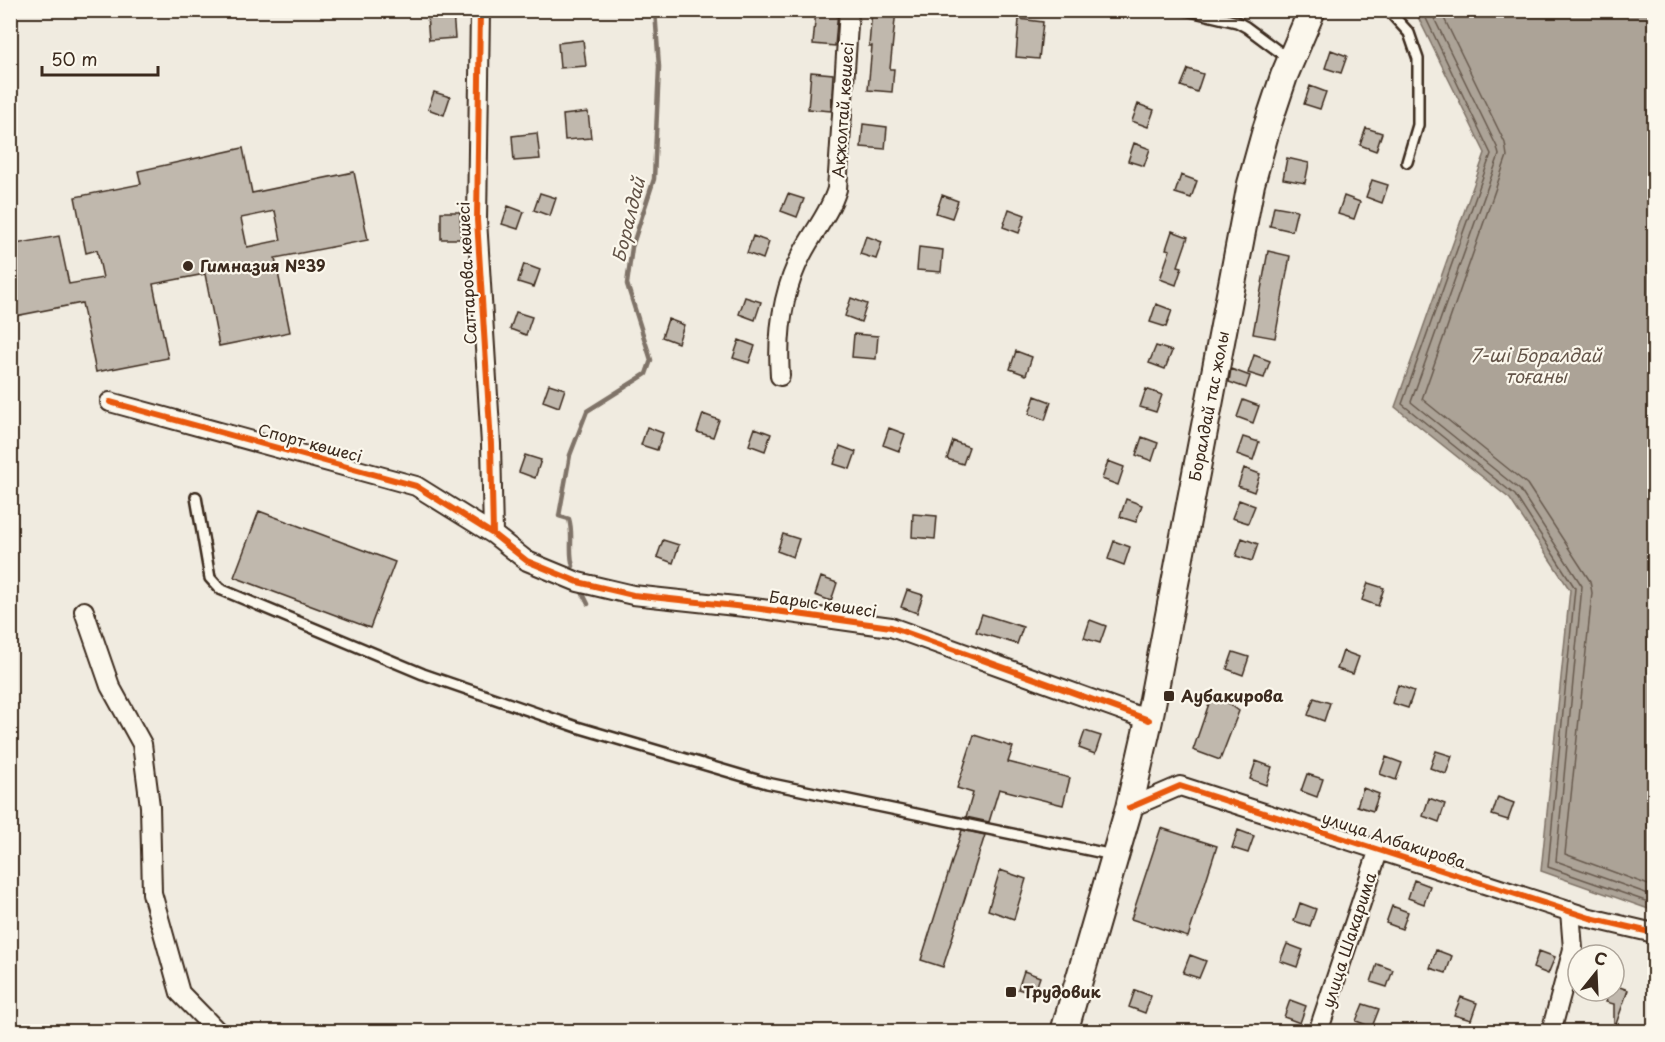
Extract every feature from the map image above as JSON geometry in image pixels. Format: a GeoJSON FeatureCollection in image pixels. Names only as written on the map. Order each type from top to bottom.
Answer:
{"type":"FeatureCollection","features":[{"type":"Feature","properties":{"kind":"main road","name":"Боралдай тас жолы"},"geometry":{"type":"LineString","coordinates":[[1064,1032],[1129,808],[1149,720],[1251,184],[1266,130],[1312,10]]}},
{"type":"Feature","properties":{"kind":"street","name":"Саттарова көшесі"},"geometry":{"type":"LineString","coordinates":[[480,10],[477,220],[491,444],[493,534]]}},
{"type":"Feature","properties":{"kind":"street","name":"Ақжолтай көшесі"},"geometry":{"type":"LineString","coordinates":[[780,376],[778,351],[784,298],[789,281],[802,253],[834,201],[837,189],[849,10]]}},
{"type":"Feature","properties":{"kind":"street","name":"Спорт көшесі"},"geometry":{"type":"LineString","coordinates":[[110,402],[416,486],[493,534]]}},
{"type":"Feature","properties":{"kind":"street","name":"Барыс көшесі"},"geometry":{"type":"LineString","coordinates":[[493,534],[527,561],[578,582],[633,595],[754,608],[891,627],[1149,720]]}},
{"type":"Feature","properties":{"kind":"street"},"geometry":{"type":"LineString","coordinates":[[84,611],[110,686],[142,744],[150,806],[152,893],[180,993],[218,1032]]}},
{"type":"Feature","properties":{"kind":"street","name":"улица Албакирова"},"geometry":{"type":"LineString","coordinates":[[1129,808],[1180,786],[1570,911],[1654,933]]}},
{"type":"Feature","properties":{"kind":"street","name":"улица Шакарима"},"geometry":{"type":"LineString","coordinates":[[1318,1032],[1379,849]]}},
{"type":"Feature","properties":{"kind":"street"},"geometry":{"type":"LineString","coordinates":[[1551,1032],[1573,949],[1570,911]]}},
{"type":"Feature","properties":{"kind":"lane"},"geometry":{"type":"LineString","coordinates":[[1186,10],[1237,22],[1291,61]]}},
{"type":"Feature","properties":{"kind":"lane"},"geometry":{"type":"LineString","coordinates":[[1388,10],[1409,33],[1418,59],[1418,125],[1407,162]]}},
{"type":"Feature","properties":{"kind":"lane"},"geometry":{"type":"LineString","coordinates":[[196,497],[210,578],[220,589],[423,674],[577,727],[767,783],[1115,856]]}},
{"type":"Feature","properties":{"kind":"water","name":"7-ші Боралдай тоғаны"},"geometry":{"type":"Polygon","coordinates":[[[1415,11],[1654,11],[1654,911],[1541,871],[1570,590],[1510,499],[1395,407],[1485,153],[1415,11]]]}},
{"type":"Feature","properties":{"kind":"building"},"geometry":{"type":"Polygon","coordinates":[[[816,10],[838,10],[835,46],[813,44],[816,10]]]}},
{"type":"Feature","properties":{"kind":"building"},"geometry":{"type":"Polygon","coordinates":[[[872,10],[896,10],[890,69],[894,69],[892,92],[868,90],[872,10]]]}},
{"type":"Feature","properties":{"kind":"building"},"geometry":{"type":"Polygon","coordinates":[[[453,12],[455,38],[429,40],[427,15],[453,12]]]}},
{"type":"Feature","properties":{"kind":"building"},"geometry":{"type":"Polygon","coordinates":[[[1019,19],[1043,22],[1039,59],[1016,57],[1019,19]]]}},
{"type":"Feature","properties":{"kind":"building"},"geometry":{"type":"Polygon","coordinates":[[[583,40],[586,66],[560,68],[558,43],[583,40]]]}},
{"type":"Feature","properties":{"kind":"building"},"geometry":{"type":"Polygon","coordinates":[[[1331,50],[1347,56],[1341,73],[1325,68],[1331,50]]]}},
{"type":"Feature","properties":{"kind":"building"},"geometry":{"type":"Polygon","coordinates":[[[1188,69],[1203,74],[1197,92],[1181,86],[1188,69]]]}},
{"type":"Feature","properties":{"kind":"building"},"geometry":{"type":"Polygon","coordinates":[[[811,72],[833,74],[831,111],[808,109],[811,72]]]}},
{"type":"Feature","properties":{"kind":"building"},"geometry":{"type":"Polygon","coordinates":[[[1310,86],[1326,92],[1320,109],[1304,104],[1310,86]]]}},
{"type":"Feature","properties":{"kind":"building"},"geometry":{"type":"Polygon","coordinates":[[[434,92],[450,97],[444,115],[428,109],[434,92]]]}},
{"type":"Feature","properties":{"kind":"building"},"geometry":{"type":"Polygon","coordinates":[[[1138,104],[1154,110],[1148,127],[1132,121],[1138,104]]]}},
{"type":"Feature","properties":{"kind":"building"},"geometry":{"type":"Polygon","coordinates":[[[588,112],[591,138],[565,140],[563,115],[588,112]]]}},
{"type":"Feature","properties":{"kind":"building"},"geometry":{"type":"Polygon","coordinates":[[[863,124],[887,127],[885,149],[861,147],[863,124]]]}},
{"type":"Feature","properties":{"kind":"building"},"geometry":{"type":"Polygon","coordinates":[[[1366,128],[1382,133],[1376,151],[1360,145],[1366,128]]]}},
{"type":"Feature","properties":{"kind":"building"},"geometry":{"type":"Polygon","coordinates":[[[537,133],[540,159],[514,161],[512,136],[537,133]]]}},
{"type":"Feature","properties":{"kind":"building"},"geometry":{"type":"Polygon","coordinates":[[[1134,143],[1150,149],[1144,166],[1128,161],[1134,143]]]}},
{"type":"Feature","properties":{"kind":"building","name":"Гимназия №39"},"geometry":{"type":"Polygon","coordinates":[[[243,148],[252,193],[354,172],[368,240],[275,258],[290,332],[219,346],[205,274],[153,284],[168,358],[96,372],[82,303],[10,317],[10,245],[59,236],[69,284],[103,278],[97,250],[86,253],[75,197],[141,184],[138,171],[243,148]],[[275,211],[241,218],[247,247],[281,240],[275,211]]]}},
{"type":"Feature","properties":{"kind":"building"},"geometry":{"type":"Polygon","coordinates":[[[1287,158],[1309,163],[1305,183],[1283,179],[1287,158]]]}},
{"type":"Feature","properties":{"kind":"building"},"geometry":{"type":"Polygon","coordinates":[[[1181,175],[1197,181],[1191,198],[1175,193],[1181,175]]]}},
{"type":"Feature","properties":{"kind":"building"},"geometry":{"type":"Polygon","coordinates":[[[1372,180],[1388,185],[1382,203],[1366,197],[1372,180]]]}},
{"type":"Feature","properties":{"kind":"building"},"geometry":{"type":"Polygon","coordinates":[[[540,193],[556,198],[550,216],[534,210],[540,193]]]}},
{"type":"Feature","properties":{"kind":"building"},"geometry":{"type":"Polygon","coordinates":[[[788,194],[804,199],[797,217],[781,211],[788,194]]]}},
{"type":"Feature","properties":{"kind":"building"},"geometry":{"type":"Polygon","coordinates":[[[942,195],[958,201],[952,218],[936,213],[942,195]]]}},
{"type":"Feature","properties":{"kind":"building"},"geometry":{"type":"Polygon","coordinates":[[[1344,196],[1360,202],[1354,219],[1338,214],[1344,196]]]}},
{"type":"Feature","properties":{"kind":"building"},"geometry":{"type":"Polygon","coordinates":[[[508,206],[524,212],[518,229],[502,224],[508,206]]]}},
{"type":"Feature","properties":{"kind":"building"},"geometry":{"type":"Polygon","coordinates":[[[1274,206],[1297,210],[1292,231],[1270,226],[1274,206]]]}},
{"type":"Feature","properties":{"kind":"building"},"geometry":{"type":"Polygon","coordinates":[[[1009,209],[1025,215],[1019,233],[1003,227],[1009,209]]]}},
{"type":"Feature","properties":{"kind":"building"},"geometry":{"type":"Polygon","coordinates":[[[441,212],[460,212],[461,239],[441,239],[441,212]]]}},
{"type":"Feature","properties":{"kind":"building"},"geometry":{"type":"Polygon","coordinates":[[[1172,231],[1188,237],[1178,266],[1182,267],[1176,285],[1160,279],[1170,250],[1166,249],[1172,231]]]}},
{"type":"Feature","properties":{"kind":"building"},"geometry":{"type":"Polygon","coordinates":[[[753,236],[769,242],[763,259],[747,253],[753,236]]]}},
{"type":"Feature","properties":{"kind":"building"},"geometry":{"type":"Polygon","coordinates":[[[866,236],[882,242],[876,259],[860,254],[866,236]]]}},
{"type":"Feature","properties":{"kind":"building"},"geometry":{"type":"Polygon","coordinates":[[[919,247],[943,250],[941,272],[917,270],[919,247]]]}},
{"type":"Feature","properties":{"kind":"building"},"geometry":{"type":"Polygon","coordinates":[[[1268,251],[1290,256],[1275,338],[1253,334],[1268,251]]]}},
{"type":"Feature","properties":{"kind":"building"},"geometry":{"type":"Polygon","coordinates":[[[524,264],[540,270],[534,287],[518,282],[524,264]]]}},
{"type":"Feature","properties":{"kind":"building"},"geometry":{"type":"Polygon","coordinates":[[[745,297],[761,302],[755,320],[739,314],[745,297]]]}},
{"type":"Feature","properties":{"kind":"building"},"geometry":{"type":"Polygon","coordinates":[[[851,298],[867,304],[861,322],[845,316],[851,298]]]}},
{"type":"Feature","properties":{"kind":"building"},"geometry":{"type":"Polygon","coordinates":[[[1156,304],[1172,310],[1166,327],[1150,322],[1156,304]]]}},
{"type":"Feature","properties":{"kind":"building"},"geometry":{"type":"Polygon","coordinates":[[[516,312],[532,317],[526,335],[510,329],[516,312]]]}},
{"type":"Feature","properties":{"kind":"building"},"geometry":{"type":"Polygon","coordinates":[[[668,319],[684,325],[678,343],[662,337],[668,319]]]}},
{"type":"Feature","properties":{"kind":"building"},"geometry":{"type":"Polygon","coordinates":[[[854,334],[878,336],[876,359],[852,357],[854,334]]]}},
{"type":"Feature","properties":{"kind":"building"},"geometry":{"type":"Polygon","coordinates":[[[739,340],[755,346],[749,363],[733,358],[739,340]]]}},
{"type":"Feature","properties":{"kind":"building"},"geometry":{"type":"Polygon","coordinates":[[[1156,346],[1172,351],[1165,369],[1149,363],[1156,346]]]}},
{"type":"Feature","properties":{"kind":"building"},"geometry":{"type":"Polygon","coordinates":[[[1016,351],[1032,357],[1026,375],[1010,369],[1016,351]]]}},
{"type":"Feature","properties":{"kind":"building"},"geometry":{"type":"Polygon","coordinates":[[[1254,355],[1270,361],[1264,378],[1248,373],[1254,355]]]}},
{"type":"Feature","properties":{"kind":"building"},"geometry":{"type":"Polygon","coordinates":[[[1231,369],[1250,376],[1246,388],[1229,382],[1231,369]]]}},
{"type":"Feature","properties":{"kind":"building"},"geometry":{"type":"Polygon","coordinates":[[[549,384],[565,389],[559,407],[543,401],[549,384]]]}},
{"type":"Feature","properties":{"kind":"building"},"geometry":{"type":"Polygon","coordinates":[[[1146,389],[1162,395],[1156,412],[1140,407],[1146,389]]]}},
{"type":"Feature","properties":{"kind":"building"},"geometry":{"type":"Polygon","coordinates":[[[1035,396],[1051,402],[1045,420],[1029,414],[1035,396]]]}},
{"type":"Feature","properties":{"kind":"building"},"geometry":{"type":"Polygon","coordinates":[[[1243,400],[1259,406],[1253,423],[1237,417],[1243,400]]]}},
{"type":"Feature","properties":{"kind":"building"},"geometry":{"type":"Polygon","coordinates":[[[703,414],[719,420],[713,437],[697,432],[703,414]]]}},
{"type":"Feature","properties":{"kind":"building"},"geometry":{"type":"Polygon","coordinates":[[[647,427],[663,433],[657,450],[641,445],[647,427]]]}},
{"type":"Feature","properties":{"kind":"building"},"geometry":{"type":"Polygon","coordinates":[[[755,428],[771,434],[765,451],[749,445],[755,428]]]}},
{"type":"Feature","properties":{"kind":"building"},"geometry":{"type":"Polygon","coordinates":[[[889,428],[905,434],[899,451],[883,445],[889,428]]]}},
{"type":"Feature","properties":{"kind":"building"},"geometry":{"type":"Polygon","coordinates":[[[1142,437],[1158,443],[1152,461],[1136,455],[1142,437]]]}},
{"type":"Feature","properties":{"kind":"building"},"geometry":{"type":"Polygon","coordinates":[[[1243,437],[1259,442],[1253,460],[1237,454],[1243,437]]]}},
{"type":"Feature","properties":{"kind":"building"},"geometry":{"type":"Polygon","coordinates":[[[953,441],[969,447],[963,464],[947,459],[953,441]]]}},
{"type":"Feature","properties":{"kind":"building"},"geometry":{"type":"Polygon","coordinates":[[[840,446],[856,452],[850,469],[834,464],[840,446]]]}},
{"type":"Feature","properties":{"kind":"building"},"geometry":{"type":"Polygon","coordinates":[[[525,455],[541,460],[535,478],[519,472],[525,455]]]}},
{"type":"Feature","properties":{"kind":"building"},"geometry":{"type":"Polygon","coordinates":[[[1108,461],[1124,467],[1118,485],[1102,479],[1108,461]]]}},
{"type":"Feature","properties":{"kind":"building"},"geometry":{"type":"Polygon","coordinates":[[[1244,468],[1260,474],[1254,492],[1238,486],[1244,468]]]}},
{"type":"Feature","properties":{"kind":"building"},"geometry":{"type":"Polygon","coordinates":[[[1126,499],[1142,505],[1136,522],[1120,517],[1126,499]]]}},
{"type":"Feature","properties":{"kind":"building"},"geometry":{"type":"Polygon","coordinates":[[[1239,500],[1255,506],[1248,523],[1232,518],[1239,500]]]}},
{"type":"Feature","properties":{"kind":"building"},"geometry":{"type":"Polygon","coordinates":[[[259,511],[395,562],[370,628],[234,577],[259,511]]]}},
{"type":"Feature","properties":{"kind":"building"},"geometry":{"type":"Polygon","coordinates":[[[913,514],[937,516],[935,539],[912,537],[913,514]]]}},
{"type":"Feature","properties":{"kind":"building"},"geometry":{"type":"Polygon","coordinates":[[[783,534],[799,539],[793,557],[777,551],[783,534]]]}},
{"type":"Feature","properties":{"kind":"building"},"geometry":{"type":"Polygon","coordinates":[[[1242,538],[1258,544],[1252,561],[1236,556],[1242,538]]]}},
{"type":"Feature","properties":{"kind":"building"},"geometry":{"type":"Polygon","coordinates":[[[663,540],[679,545],[673,563],[657,557],[663,540]]]}},
{"type":"Feature","properties":{"kind":"building"},"geometry":{"type":"Polygon","coordinates":[[[1114,541],[1130,547],[1124,565],[1108,559],[1114,541]]]}},
{"type":"Feature","properties":{"kind":"building"},"geometry":{"type":"Polygon","coordinates":[[[821,577],[837,583],[831,601],[815,595],[821,577]]]}},
{"type":"Feature","properties":{"kind":"building"},"geometry":{"type":"Polygon","coordinates":[[[1368,583],[1384,588],[1378,606],[1362,600],[1368,583]]]}},
{"type":"Feature","properties":{"kind":"building"},"geometry":{"type":"Polygon","coordinates":[[[907,590],[923,595],[917,613],[901,607],[907,590]]]}},
{"type":"Feature","properties":{"kind":"building"},"geometry":{"type":"Polygon","coordinates":[[[982,614],[1023,627],[1017,644],[976,632],[982,614]]]}},
{"type":"Feature","properties":{"kind":"building"},"geometry":{"type":"Polygon","coordinates":[[[1090,620],[1106,626],[1100,643],[1084,638],[1090,620]]]}},
{"type":"Feature","properties":{"kind":"building"},"geometry":{"type":"Polygon","coordinates":[[[1343,651],[1359,657],[1353,674],[1337,669],[1343,651]]]}},
{"type":"Feature","properties":{"kind":"building"},"geometry":{"type":"Polygon","coordinates":[[[1233,652],[1249,657],[1243,675],[1227,669],[1233,652]]]}},
{"type":"Feature","properties":{"kind":"building"},"geometry":{"type":"Polygon","coordinates":[[[1398,685],[1414,691],[1408,708],[1392,703],[1398,685]]]}},
{"type":"Feature","properties":{"kind":"building"},"geometry":{"type":"Polygon","coordinates":[[[1213,692],[1239,711],[1220,760],[1193,750],[1213,692]]]}},
{"type":"Feature","properties":{"kind":"building"},"geometry":{"type":"Polygon","coordinates":[[[1314,698],[1330,703],[1324,721],[1308,715],[1314,698]]]}},
{"type":"Feature","properties":{"kind":"building"},"geometry":{"type":"Polygon","coordinates":[[[1085,731],[1101,736],[1095,754],[1079,748],[1085,731]]]}},
{"type":"Feature","properties":{"kind":"building"},"geometry":{"type":"Polygon","coordinates":[[[974,735],[1013,747],[1008,762],[1070,778],[1063,805],[999,789],[989,822],[966,817],[973,793],[957,788],[974,735]]]}},
{"type":"Feature","properties":{"kind":"building"},"geometry":{"type":"Polygon","coordinates":[[[1436,751],[1452,756],[1446,774],[1430,768],[1436,751]]]}},
{"type":"Feature","properties":{"kind":"building"},"geometry":{"type":"Polygon","coordinates":[[[1386,757],[1402,763],[1396,780],[1380,774],[1386,757]]]}},
{"type":"Feature","properties":{"kind":"building"},"geometry":{"type":"Polygon","coordinates":[[[1256,761],[1272,767],[1266,785],[1250,779],[1256,761]]]}},
{"type":"Feature","properties":{"kind":"building"},"geometry":{"type":"Polygon","coordinates":[[[1307,774],[1323,779],[1317,797],[1301,791],[1307,774]]]}},
{"type":"Feature","properties":{"kind":"building"},"geometry":{"type":"Polygon","coordinates":[[[1363,788],[1379,794],[1373,811],[1357,806],[1363,788]]]}},
{"type":"Feature","properties":{"kind":"building"},"geometry":{"type":"Polygon","coordinates":[[[1498,797],[1514,803],[1508,820],[1492,815],[1498,797]]]}},
{"type":"Feature","properties":{"kind":"building"},"geometry":{"type":"Polygon","coordinates":[[[1429,798],[1445,804],[1439,822],[1423,816],[1429,798]]]}},
{"type":"Feature","properties":{"kind":"building"},"geometry":{"type":"Polygon","coordinates":[[[1161,828],[1217,846],[1188,937],[1131,919],[1161,828]]]}},
{"type":"Feature","properties":{"kind":"building"},"geometry":{"type":"Polygon","coordinates":[[[962,830],[985,835],[943,967],[921,960],[962,830]]]}},
{"type":"Feature","properties":{"kind":"building"},"geometry":{"type":"Polygon","coordinates":[[[1238,830],[1254,836],[1248,853],[1232,848],[1238,830]]]}},
{"type":"Feature","properties":{"kind":"building"},"geometry":{"type":"Polygon","coordinates":[[[1000,870],[1026,879],[1014,919],[988,910],[1000,870]]]}},
{"type":"Feature","properties":{"kind":"building"},"geometry":{"type":"Polygon","coordinates":[[[1414,880],[1430,886],[1424,904],[1408,898],[1414,880]]]}},
{"type":"Feature","properties":{"kind":"building"},"geometry":{"type":"Polygon","coordinates":[[[1300,903],[1316,909],[1310,926],[1294,921],[1300,903]]]}},
{"type":"Feature","properties":{"kind":"building"},"geometry":{"type":"Polygon","coordinates":[[[1392,906],[1408,912],[1402,929],[1386,923],[1392,906]]]}},
{"type":"Feature","properties":{"kind":"building"},"geometry":{"type":"Polygon","coordinates":[[[1287,944],[1303,950],[1297,967],[1280,961],[1287,944]]]}},
{"type":"Feature","properties":{"kind":"building"},"geometry":{"type":"Polygon","coordinates":[[[1436,950],[1452,956],[1446,973],[1430,968],[1436,950]]]}},
{"type":"Feature","properties":{"kind":"building"},"geometry":{"type":"Polygon","coordinates":[[[1539,951],[1555,957],[1548,974],[1533,968],[1539,951]]]}},
{"type":"Feature","properties":{"kind":"building"},"geometry":{"type":"Polygon","coordinates":[[[1190,955],[1206,961],[1199,978],[1183,973],[1190,955]]]}},
{"type":"Feature","properties":{"kind":"building"},"geometry":{"type":"Polygon","coordinates":[[[1377,964],[1393,970],[1387,987],[1371,982],[1377,964]]]}},
{"type":"Feature","properties":{"kind":"building"},"geometry":{"type":"Polygon","coordinates":[[[1024,971],[1040,977],[1034,994],[1018,989],[1024,971]]]}},
{"type":"Feature","properties":{"kind":"building"},"geometry":{"type":"Polygon","coordinates":[[[1135,990],[1151,996],[1145,1013],[1129,1007],[1135,990]]]}},
{"type":"Feature","properties":{"kind":"building"},"geometry":{"type":"Polygon","coordinates":[[[1461,997],[1477,1003],[1471,1020],[1454,1015],[1461,997]]]}},
{"type":"Feature","properties":{"kind":"building"},"geometry":{"type":"Polygon","coordinates":[[[1290,1000],[1306,1006],[1300,1023],[1284,1017],[1290,1000]]]}},
{"type":"Feature","properties":{"kind":"building"},"geometry":{"type":"Polygon","coordinates":[[[1610,1003],[1623,1003],[1616,1024],[1614,1024],[1614,1004],[1610,1003]]]}},
{"type":"Feature","properties":{"kind":"building"},"geometry":{"type":"Polygon","coordinates":[[[1363,1004],[1379,1009],[1372,1027],[1356,1021],[1363,1004]]]}},
{"type":"Feature","properties":{"kind":"waterway","name":"Боралдай"},"geometry":{"type":"LineString","coordinates":[[573,566],[569,519],[559,516],[570,455],[587,411],[646,374],[651,360],[627,284],[632,247],[654,179],[659,67],[655,10]]}},
{"type":"Feature","properties":{"kind":"waterway","name":"Боралдай"},"geometry":{"type":"LineString","coordinates":[[581,590],[588,604]]}},
{"type":"Feature","properties":{"kind":"cycle path"},"geometry":{"type":"LineString","coordinates":[[480,10],[477,220],[491,444],[493,534]]}},
{"type":"Feature","properties":{"kind":"cycle path"},"geometry":{"type":"LineString","coordinates":[[110,402],[416,486],[493,534],[527,561],[578,582],[633,595],[754,608],[891,627],[1149,720]]}},
{"type":"Feature","properties":{"kind":"cycle path"},"geometry":{"type":"LineString","coordinates":[[1129,808],[1180,786],[1590,918],[1654,933]]}},
{"type":"Feature","properties":{"kind":"place","name":"Гимназия №39"},"geometry":{"type":"Point","coordinates":[188,266]}},
{"type":"Feature","properties":{"kind":"place","name":"Аубакирова"},"geometry":{"type":"Point","coordinates":[1169,696]}},
{"type":"Feature","properties":{"kind":"place","name":"Трудовик"},"geometry":{"type":"Point","coordinates":[1011,992]}}]}
